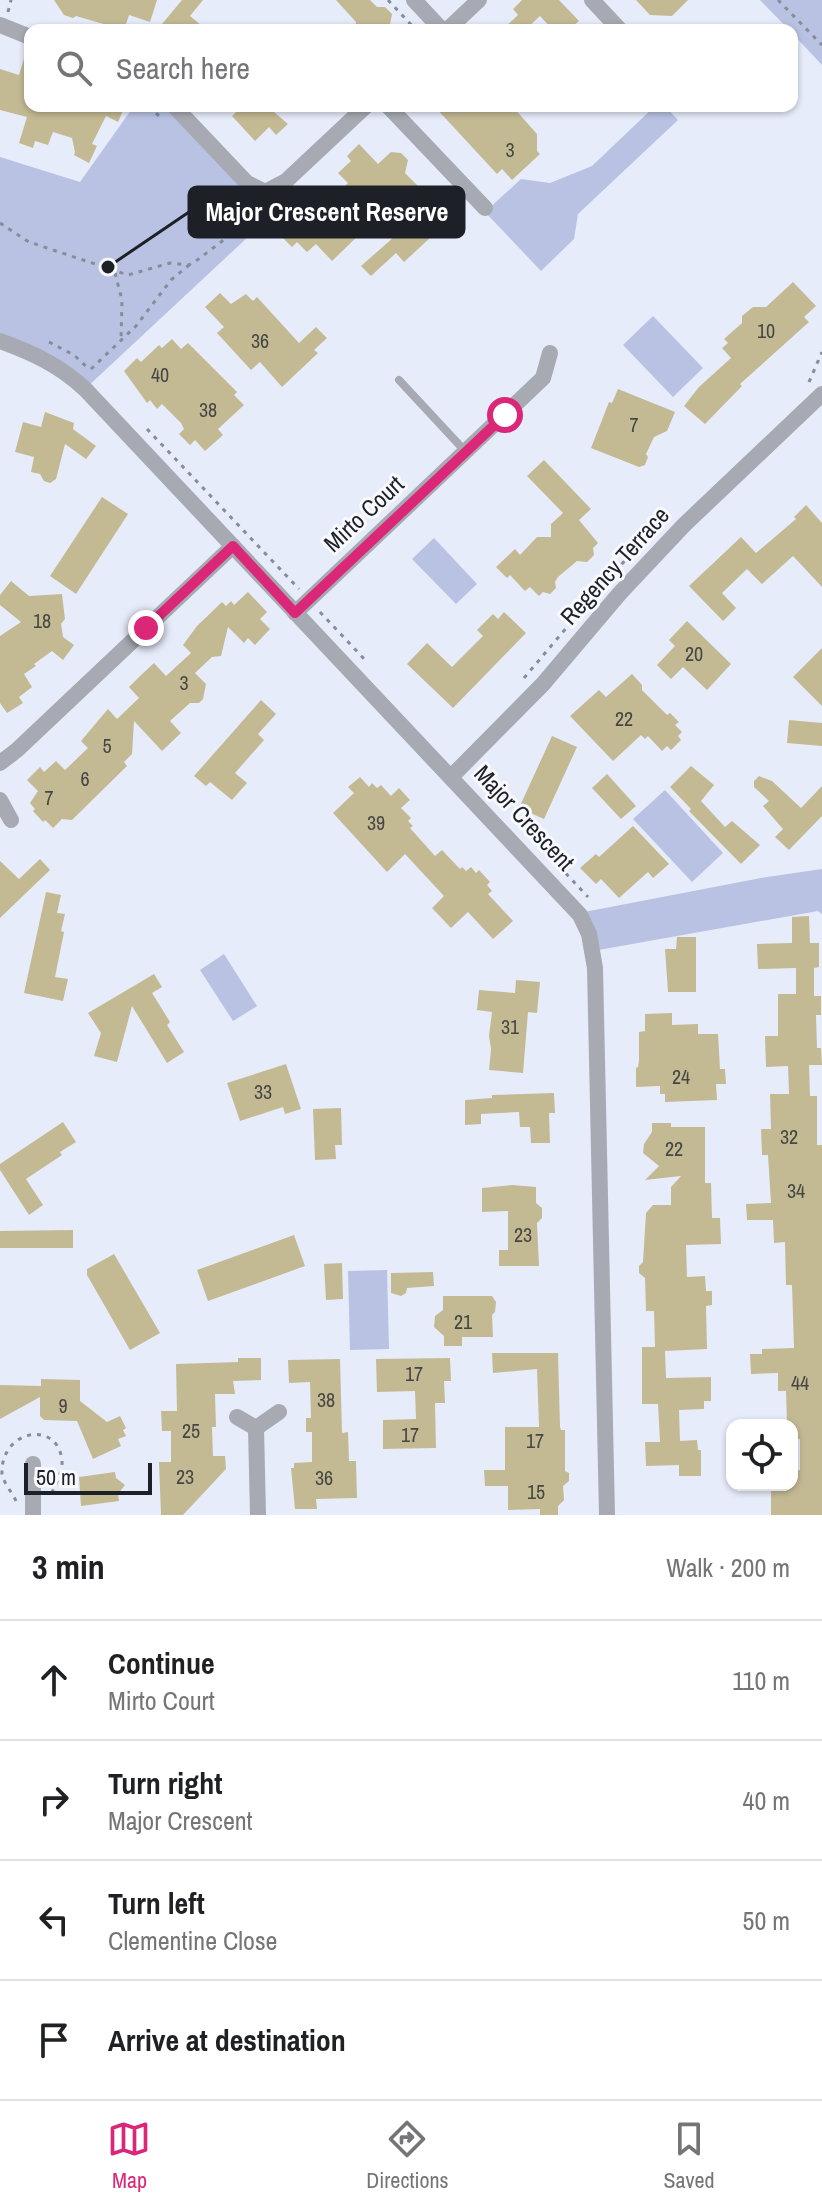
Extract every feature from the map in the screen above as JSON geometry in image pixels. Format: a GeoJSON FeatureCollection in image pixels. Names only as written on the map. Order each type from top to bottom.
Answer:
{"type":"FeatureCollection","features":[{"type":"Feature","properties":{"kind":"street"},"geometry":{"type":"LineString","coordinates":[[414,0],[439,24]]}},
{"type":"Feature","properties":{"kind":"street"},"geometry":{"type":"LineString","coordinates":[[452,24],[479,0]]}},
{"type":"Feature","properties":{"kind":"street"},"geometry":{"type":"LineString","coordinates":[[592,0],[614,24]]}},
{"type":"Feature","properties":{"kind":"street"},"geometry":{"type":"LineString","coordinates":[[3,21],[24,33]]}},
{"type":"Feature","properties":{"kind":"street"},"geometry":{"type":"LineString","coordinates":[[180,112],[247,183],[265,192],[286,181],[360,112]]}},
{"type":"Feature","properties":{"kind":"street"},"geometry":{"type":"LineString","coordinates":[[394,112],[485,208]]}},
{"type":"Feature","properties":{"kind":"street","name":"Major Crescent"},"geometry":{"type":"LineString","coordinates":[[0,341],[41,357],[75,380],[575,907],[585,925],[595,968],[607,1515]]}},
{"type":"Feature","properties":{"kind":"street","name":"Mirto Court"},"geometry":{"type":"LineString","coordinates":[[295,613],[543,378],[550,353]]}},
{"type":"Feature","properties":{"kind":"street","name":"Regency Terrace"},"geometry":{"type":"LineString","coordinates":[[452,776],[543,684],[649,560],[822,394]]}},
{"type":"Feature","properties":{"kind":"street"},"geometry":{"type":"LineString","coordinates":[[0,763],[233,546]]}},
{"type":"Feature","properties":{"kind":"street"},"geometry":{"type":"LineString","coordinates":[[0,800],[11,820]]}},
{"type":"Feature","properties":{"kind":"street"},"geometry":{"type":"LineString","coordinates":[[256,1428],[279,1412]]}},
{"type":"Feature","properties":{"kind":"street"},"geometry":{"type":"LineString","coordinates":[[237,1417],[256,1428]]}},
{"type":"Feature","properties":{"kind":"street"},"geometry":{"type":"LineString","coordinates":[[256,1428],[258,1515]]}},
{"type":"Feature","properties":{"kind":"street"},"geometry":{"type":"LineString","coordinates":[[33,1464],[33,1515]]}},
{"type":"Feature","properties":{"kind":"lane"},"geometry":{"type":"LineString","coordinates":[[399,380],[466,451]]}},
{"type":"Feature","properties":{"kind":"path"},"geometry":{"type":"LineString","coordinates":[[3,21],[11,0]]}},
{"type":"Feature","properties":{"kind":"path"},"geometry":{"type":"LineString","coordinates":[[388,0],[410,24]]}},
{"type":"Feature","properties":{"kind":"path"},"geometry":{"type":"LineString","coordinates":[[778,0],[822,45]]}},
{"type":"Feature","properties":{"kind":"path"},"geometry":{"type":"LineString","coordinates":[[155,112],[161,118]]}},
{"type":"Feature","properties":{"kind":"path"},"geometry":{"type":"LineString","coordinates":[[233,194],[248,210],[259,213],[271,212],[294,195]]}},
{"type":"Feature","properties":{"kind":"path"},"geometry":{"type":"LineString","coordinates":[[90,370],[144,316],[171,280],[229,237],[248,210]]}},
{"type":"Feature","properties":{"kind":"path"},"geometry":{"type":"LineString","coordinates":[[0,224],[29,242],[115,273],[128,275],[170,263],[189,265]]}},
{"type":"Feature","properties":{"kind":"path"},"geometry":{"type":"LineString","coordinates":[[115,273],[122,300],[121,340]]}},
{"type":"Feature","properties":{"kind":"shaded area"},"geometry":{"type":"Polygon","coordinates":[[[760,0],[822,0],[822,65],[798,39],[798,24],[783,24],[760,0]]]}},
{"type":"Feature","properties":{"kind":"shaded area"},"geometry":{"type":"Polygon","coordinates":[[[130,112],[180,112],[265,192],[264,222],[85,389],[0,341],[0,157],[80,182],[130,112]]]}},
{"type":"Feature","properties":{"kind":"shaded area"},"geometry":{"type":"Polygon","coordinates":[[[649,112],[671,112],[678,120],[578,214],[574,239],[541,271],[485,212],[521,179],[550,183],[592,166],[649,112]]]}},
{"type":"Feature","properties":{"kind":"shaded area"},"geometry":{"type":"Polygon","coordinates":[[[653,316],[703,368],[673,397],[623,345],[653,316]]]}},
{"type":"Feature","properties":{"kind":"shaded area"},"geometry":{"type":"Polygon","coordinates":[[[434,538],[477,584],[456,604],[412,559],[434,538]]]}},
{"type":"Feature","properties":{"kind":"shaded area"},"geometry":{"type":"Polygon","coordinates":[[[665,790],[723,853],[692,882],[633,819],[665,790]]]}},
{"type":"Feature","properties":{"kind":"shaded area"},"geometry":{"type":"Polygon","coordinates":[[[822,869],[822,914],[818,911],[593,951],[579,913],[761,878],[822,869]]]}},
{"type":"Feature","properties":{"kind":"shaded area"},"geometry":{"type":"Polygon","coordinates":[[[224,954],[257,1006],[233,1021],[200,970],[224,954]]]}},
{"type":"Feature","properties":{"kind":"shaded area"},"geometry":{"type":"Polygon","coordinates":[[[387,1270],[389,1349],[350,1350],[348,1271],[387,1270]]]}},
{"type":"Feature","properties":{"kind":"building"},"geometry":{"type":"Polygon","coordinates":[[[54,0],[157,0],[150,22],[129,15],[126,24],[103,24],[64,15],[54,0]]]}},
{"type":"Feature","properties":{"kind":"building"},"geometry":{"type":"Polygon","coordinates":[[[182,0],[203,0],[190,16],[200,24],[162,24],[182,0]]]}},
{"type":"Feature","properties":{"kind":"building"},"geometry":{"type":"Polygon","coordinates":[[[336,0],[370,0],[392,14],[390,24],[356,22],[336,0]]]}},
{"type":"Feature","properties":{"kind":"building"},"geometry":{"type":"Polygon","coordinates":[[[522,0],[559,0],[579,21],[576,24],[547,24],[540,16],[531,24],[508,24],[518,15],[513,9],[522,0]]]}},
{"type":"Feature","properties":{"kind":"building"},"geometry":{"type":"Polygon","coordinates":[[[636,0],[688,0],[672,16],[650,15],[636,0]]]}},
{"type":"Feature","properties":{"kind":"building"},"geometry":{"type":"Polygon","coordinates":[[[24,59],[24,112],[122,112],[118,122],[106,116],[92,144],[97,146],[89,163],[74,155],[72,138],[53,132],[48,145],[35,141],[33,148],[19,143],[27,117],[0,110],[0,69],[19,75],[24,59]]]}},
{"type":"Feature","properties":{"kind":"building"},"geometry":{"type":"Polygon","coordinates":[[[236,112],[274,112],[288,124],[276,135],[269,127],[255,141],[232,116],[236,112]]]}},
{"type":"Feature","properties":{"kind":"building"},"geometry":{"type":"Polygon","coordinates":[[[440,112],[517,112],[537,134],[537,151],[540,154],[512,180],[502,169],[497,174],[440,112]]]}},
{"type":"Feature","properties":{"kind":"building"},"geometry":{"type":"Polygon","coordinates":[[[359,144],[378,164],[391,152],[401,153],[408,160],[405,173],[420,188],[416,192],[445,224],[404,262],[396,253],[371,276],[361,266],[411,222],[392,203],[332,261],[316,244],[307,252],[297,242],[292,247],[280,235],[296,219],[306,230],[322,228],[345,206],[335,196],[348,183],[338,173],[351,161],[347,156],[359,144]]]}},
{"type":"Feature","properties":{"kind":"building"},"geometry":{"type":"Polygon","coordinates":[[[793,282],[816,306],[804,317],[809,322],[740,384],[742,386],[705,424],[684,406],[699,387],[731,358],[722,348],[728,343],[724,339],[742,323],[742,316],[753,307],[766,307],[793,282]]]}},
{"type":"Feature","properties":{"kind":"building"},"geometry":{"type":"Polygon","coordinates":[[[220,293],[231,304],[246,294],[253,301],[257,297],[299,343],[316,327],[327,338],[314,350],[318,353],[282,387],[260,362],[251,370],[217,333],[224,327],[205,307],[220,293]]]}},
{"type":"Feature","properties":{"kind":"building"},"geometry":{"type":"Polygon","coordinates":[[[172,339],[181,349],[188,343],[237,392],[234,395],[244,405],[218,429],[223,435],[205,451],[195,440],[190,445],[179,434],[184,429],[181,423],[162,404],[157,409],[150,400],[147,403],[124,371],[137,358],[141,362],[159,345],[162,348],[172,339]]]}},
{"type":"Feature","properties":{"kind":"building"},"geometry":{"type":"Polygon","coordinates":[[[618,389],[675,412],[667,431],[654,437],[646,454],[645,465],[639,467],[591,448],[609,402],[612,403],[618,389]]]}},
{"type":"Feature","properties":{"kind":"building"},"geometry":{"type":"Polygon","coordinates":[[[45,412],[74,423],[73,429],[96,446],[86,459],[65,444],[56,479],[50,483],[44,481],[40,474],[31,472],[34,457],[15,452],[23,422],[41,427],[45,412]]]}},
{"type":"Feature","properties":{"kind":"building"},"geometry":{"type":"Polygon","coordinates":[[[544,460],[591,509],[579,520],[598,543],[593,548],[594,555],[587,562],[577,561],[558,577],[556,588],[550,594],[543,592],[539,596],[530,587],[525,591],[510,575],[507,578],[496,567],[515,549],[520,555],[537,537],[551,537],[551,524],[563,513],[527,476],[544,460]]]}},
{"type":"Feature","properties":{"kind":"building"},"geometry":{"type":"Polygon","coordinates":[[[102,497],[128,514],[76,594],[50,576],[102,497]]]}},
{"type":"Feature","properties":{"kind":"building"},"geometry":{"type":"Polygon","coordinates":[[[806,505],[822,523],[822,587],[793,556],[762,584],[747,569],[722,593],[736,608],[723,621],[689,586],[741,537],[756,553],[796,519],[794,517],[806,505]]]}},
{"type":"Feature","properties":{"kind":"building"},"geometry":{"type":"Polygon","coordinates":[[[11,581],[29,596],[62,594],[65,619],[61,624],[63,637],[74,645],[63,660],[52,651],[24,674],[32,687],[19,697],[23,703],[7,713],[0,703],[0,636],[21,622],[0,605],[0,595],[11,581]]]}},
{"type":"Feature","properties":{"kind":"building"},"geometry":{"type":"Polygon","coordinates":[[[248,592],[267,612],[260,619],[270,629],[255,645],[248,638],[244,643],[228,627],[221,656],[212,657],[195,673],[206,684],[203,699],[199,703],[190,703],[170,721],[181,733],[162,751],[134,721],[132,754],[124,762],[127,766],[72,820],[62,819],[53,828],[45,820],[43,822],[30,803],[38,791],[27,780],[40,767],[44,772],[56,761],[65,770],[88,748],[81,741],[108,709],[117,719],[139,698],[129,687],[141,675],[154,663],[166,676],[191,653],[183,645],[197,626],[222,602],[226,606],[231,601],[234,605],[248,592]]]}},
{"type":"Feature","properties":{"kind":"building"},"geometry":{"type":"Polygon","coordinates":[[[504,612],[526,633],[453,708],[407,664],[427,643],[452,667],[483,636],[477,630],[493,614],[498,619],[504,612]]]}},
{"type":"Feature","properties":{"kind":"building"},"geometry":{"type":"Polygon","coordinates":[[[687,621],[731,664],[707,690],[683,667],[671,679],[657,665],[675,646],[669,640],[687,621]]]}},
{"type":"Feature","properties":{"kind":"building"},"geometry":{"type":"Polygon","coordinates":[[[822,648],[822,706],[793,677],[822,648]]]}},
{"type":"Feature","properties":{"kind":"building"},"geometry":{"type":"Polygon","coordinates":[[[632,674],[642,685],[642,690],[667,715],[670,713],[679,722],[675,725],[682,732],[678,736],[681,740],[671,750],[667,746],[662,751],[648,736],[645,739],[641,735],[613,761],[570,716],[599,690],[606,697],[632,674]]]}},
{"type":"Feature","properties":{"kind":"building"},"geometry":{"type":"Polygon","coordinates":[[[261,700],[276,714],[258,734],[264,740],[235,773],[247,783],[232,800],[210,782],[206,786],[194,776],[261,700]]]}},
{"type":"Feature","properties":{"kind":"building"},"geometry":{"type":"Polygon","coordinates":[[[789,720],[822,723],[822,746],[787,743],[789,720]]]}},
{"type":"Feature","properties":{"kind":"building"},"geometry":{"type":"Polygon","coordinates":[[[552,736],[577,747],[544,819],[519,808],[552,736]]]}},
{"type":"Feature","properties":{"kind":"building"},"geometry":{"type":"Polygon","coordinates":[[[691,766],[714,785],[701,801],[725,827],[732,821],[760,845],[741,864],[670,787],[691,766]]]}},
{"type":"Feature","properties":{"kind":"building"},"geometry":{"type":"Polygon","coordinates":[[[607,774],[636,806],[621,819],[592,788],[607,774]]]}},
{"type":"Feature","properties":{"kind":"building"},"geometry":{"type":"Polygon","coordinates":[[[759,776],[772,781],[801,808],[822,786],[822,816],[789,850],[775,837],[783,829],[763,806],[769,801],[754,787],[754,781],[759,776]]]}},
{"type":"Feature","properties":{"kind":"building"},"geometry":{"type":"Polygon","coordinates":[[[360,777],[369,787],[372,783],[377,788],[381,785],[391,796],[399,788],[410,800],[401,808],[411,818],[408,821],[413,826],[410,828],[435,856],[442,850],[460,869],[462,867],[466,871],[471,867],[476,873],[479,870],[490,882],[487,885],[492,891],[488,894],[513,921],[493,939],[468,912],[451,928],[432,908],[444,896],[405,854],[387,872],[333,813],[354,793],[348,787],[360,777]]]}},
{"type":"Feature","properties":{"kind":"building"},"geometry":{"type":"Polygon","coordinates":[[[633,826],[669,864],[653,878],[648,872],[619,898],[601,879],[596,884],[580,868],[596,854],[599,857],[633,826]]]}},
{"type":"Feature","properties":{"kind":"building"},"geometry":{"type":"Polygon","coordinates":[[[40,859],[50,870],[0,918],[0,861],[19,879],[40,859]]]}},
{"type":"Feature","properties":{"kind":"building"},"geometry":{"type":"Polygon","coordinates":[[[46,892],[61,895],[57,913],[65,914],[55,977],[68,979],[63,1001],[24,993],[46,892]]]}},
{"type":"Feature","properties":{"kind":"building"},"geometry":{"type":"Polygon","coordinates":[[[809,916],[810,943],[819,943],[819,967],[814,968],[814,996],[821,996],[821,1015],[816,1015],[817,1048],[821,1048],[822,1065],[809,1065],[810,1096],[817,1096],[817,1145],[822,1145],[822,1515],[771,1515],[771,1491],[798,1491],[798,1419],[787,1419],[786,1391],[778,1391],[778,1373],[751,1374],[750,1354],[762,1354],[762,1349],[794,1348],[792,1285],[786,1285],[785,1242],[774,1243],[773,1220],[747,1220],[746,1204],[771,1203],[768,1155],[762,1155],[761,1129],[771,1129],[770,1094],[789,1094],[788,1066],[766,1067],[765,1036],[778,1036],[778,994],[796,994],[796,968],[758,969],[757,944],[792,943],[792,917],[809,916]]]}},
{"type":"Feature","properties":{"kind":"building"},"geometry":{"type":"Polygon","coordinates":[[[677,937],[696,937],[696,992],[668,992],[665,949],[676,949],[677,937]]]}},
{"type":"Feature","properties":{"kind":"building"},"geometry":{"type":"Polygon","coordinates":[[[154,974],[162,987],[152,993],[184,1052],[167,1063],[132,1006],[117,1062],[94,1056],[101,1033],[88,1013],[154,974]]]}},
{"type":"Feature","properties":{"kind":"building"},"geometry":{"type":"Polygon","coordinates":[[[516,980],[540,982],[537,1013],[528,1012],[523,1073],[489,1070],[492,1012],[477,1010],[479,990],[515,993],[516,980]]]}},
{"type":"Feature","properties":{"kind":"building"},"geometry":{"type":"Polygon","coordinates":[[[672,1013],[672,1025],[698,1024],[698,1034],[718,1034],[720,1069],[725,1069],[726,1084],[716,1084],[717,1100],[665,1102],[660,1086],[636,1087],[639,1032],[645,1031],[645,1014],[672,1013]]]}},
{"type":"Feature","properties":{"kind":"building"},"geometry":{"type":"Polygon","coordinates":[[[286,1064],[301,1109],[285,1114],[283,1107],[240,1121],[227,1083],[286,1064]]]}},
{"type":"Feature","properties":{"kind":"building"},"geometry":{"type":"Polygon","coordinates":[[[554,1093],[555,1113],[549,1113],[550,1143],[531,1143],[530,1127],[520,1127],[519,1112],[481,1114],[481,1124],[465,1125],[465,1100],[492,1098],[492,1095],[554,1093]]]}},
{"type":"Feature","properties":{"kind":"building"},"geometry":{"type":"Polygon","coordinates":[[[341,1108],[342,1145],[335,1145],[336,1159],[315,1160],[313,1109],[341,1108]]]}},
{"type":"Feature","properties":{"kind":"building"},"geometry":{"type":"Polygon","coordinates":[[[63,1122],[76,1142],[26,1179],[43,1205],[29,1215],[0,1170],[0,1164],[63,1122]]]}},
{"type":"Feature","properties":{"kind":"building"},"geometry":{"type":"Polygon","coordinates":[[[652,1123],[671,1123],[671,1127],[705,1127],[705,1183],[711,1183],[712,1218],[720,1218],[721,1244],[686,1245],[687,1277],[705,1276],[706,1291],[712,1291],[712,1305],[706,1306],[707,1349],[665,1351],[666,1378],[711,1377],[711,1401],[704,1401],[704,1409],[679,1410],[680,1441],[697,1440],[698,1450],[701,1450],[701,1476],[679,1476],[679,1465],[646,1466],[645,1442],[660,1442],[658,1404],[642,1404],[642,1347],[655,1347],[654,1311],[646,1311],[645,1278],[639,1273],[639,1266],[643,1262],[646,1213],[653,1205],[671,1205],[671,1187],[681,1176],[645,1180],[659,1166],[643,1153],[644,1144],[652,1132],[652,1123]]]}},
{"type":"Feature","properties":{"kind":"building"},"geometry":{"type":"Polygon","coordinates":[[[512,1185],[536,1187],[536,1203],[542,1208],[542,1218],[537,1223],[539,1266],[499,1266],[499,1250],[508,1250],[508,1211],[482,1212],[482,1188],[512,1185]]]}},
{"type":"Feature","properties":{"kind":"building"},"geometry":{"type":"Polygon","coordinates":[[[73,1230],[73,1248],[0,1248],[0,1231],[73,1230]]]}},
{"type":"Feature","properties":{"kind":"building"},"geometry":{"type":"Polygon","coordinates":[[[294,1235],[305,1266],[208,1301],[197,1270],[294,1235]]]}},
{"type":"Feature","properties":{"kind":"building"},"geometry":{"type":"Polygon","coordinates":[[[114,1254],[160,1333],[130,1350],[87,1275],[87,1269],[114,1254]]]}},
{"type":"Feature","properties":{"kind":"building"},"geometry":{"type":"Polygon","coordinates":[[[342,1263],[343,1299],[326,1300],[324,1264],[342,1263]]]}},
{"type":"Feature","properties":{"kind":"building"},"geometry":{"type":"Polygon","coordinates":[[[433,1272],[434,1286],[407,1288],[401,1296],[391,1293],[391,1273],[433,1272]]]}},
{"type":"Feature","properties":{"kind":"building"},"geometry":{"type":"Polygon","coordinates":[[[443,1296],[492,1296],[496,1302],[492,1315],[493,1337],[462,1337],[462,1346],[444,1346],[444,1336],[434,1327],[435,1316],[443,1310],[443,1296]]]}},
{"type":"Feature","properties":{"kind":"building"},"geometry":{"type":"Polygon","coordinates":[[[492,1353],[558,1353],[560,1427],[565,1430],[565,1471],[569,1473],[569,1481],[563,1486],[564,1500],[558,1506],[558,1515],[540,1515],[540,1509],[508,1510],[508,1486],[485,1486],[484,1470],[505,1470],[505,1427],[539,1427],[537,1369],[493,1373],[492,1353]]]}},
{"type":"Feature","properties":{"kind":"building"},"geometry":{"type":"Polygon","coordinates":[[[238,1358],[261,1358],[261,1380],[233,1381],[235,1394],[215,1394],[213,1456],[225,1456],[226,1469],[183,1515],[161,1515],[159,1462],[171,1462],[171,1431],[162,1431],[161,1411],[177,1411],[176,1364],[238,1362],[238,1358]]]}},
{"type":"Feature","properties":{"kind":"building"},"geometry":{"type":"Polygon","coordinates":[[[450,1358],[451,1381],[444,1381],[445,1403],[435,1403],[436,1448],[383,1449],[383,1420],[416,1419],[415,1391],[377,1392],[376,1359],[450,1358]]]}},
{"type":"Feature","properties":{"kind":"building"},"geometry":{"type":"Polygon","coordinates":[[[340,1359],[342,1433],[348,1432],[349,1461],[356,1461],[357,1498],[316,1499],[317,1509],[295,1509],[291,1468],[294,1468],[294,1463],[312,1462],[312,1432],[306,1432],[306,1418],[311,1418],[310,1382],[289,1383],[288,1360],[340,1359]]]}},
{"type":"Feature","properties":{"kind":"building"},"geometry":{"type":"Polygon","coordinates":[[[41,1379],[80,1380],[80,1401],[107,1422],[120,1416],[126,1428],[123,1430],[126,1436],[118,1439],[121,1446],[93,1459],[77,1421],[44,1420],[40,1416],[40,1397],[0,1419],[0,1385],[41,1386],[41,1379]]]}},
{"type":"Feature","properties":{"kind":"building"},"geometry":{"type":"Polygon","coordinates":[[[115,1472],[116,1478],[125,1485],[118,1494],[119,1501],[81,1506],[79,1477],[115,1472]]]}},
{"type":"Feature","properties":{"kind":"place","name":"Major Crescent Reserve"},"geometry":{"type":"Point","coordinates":[108,267]}},
{"type":"Feature","properties":{"kind":"route"},"geometry":{"type":"LineString","coordinates":[[146,628],[233,546],[295,613],[505,415]]}}]}
